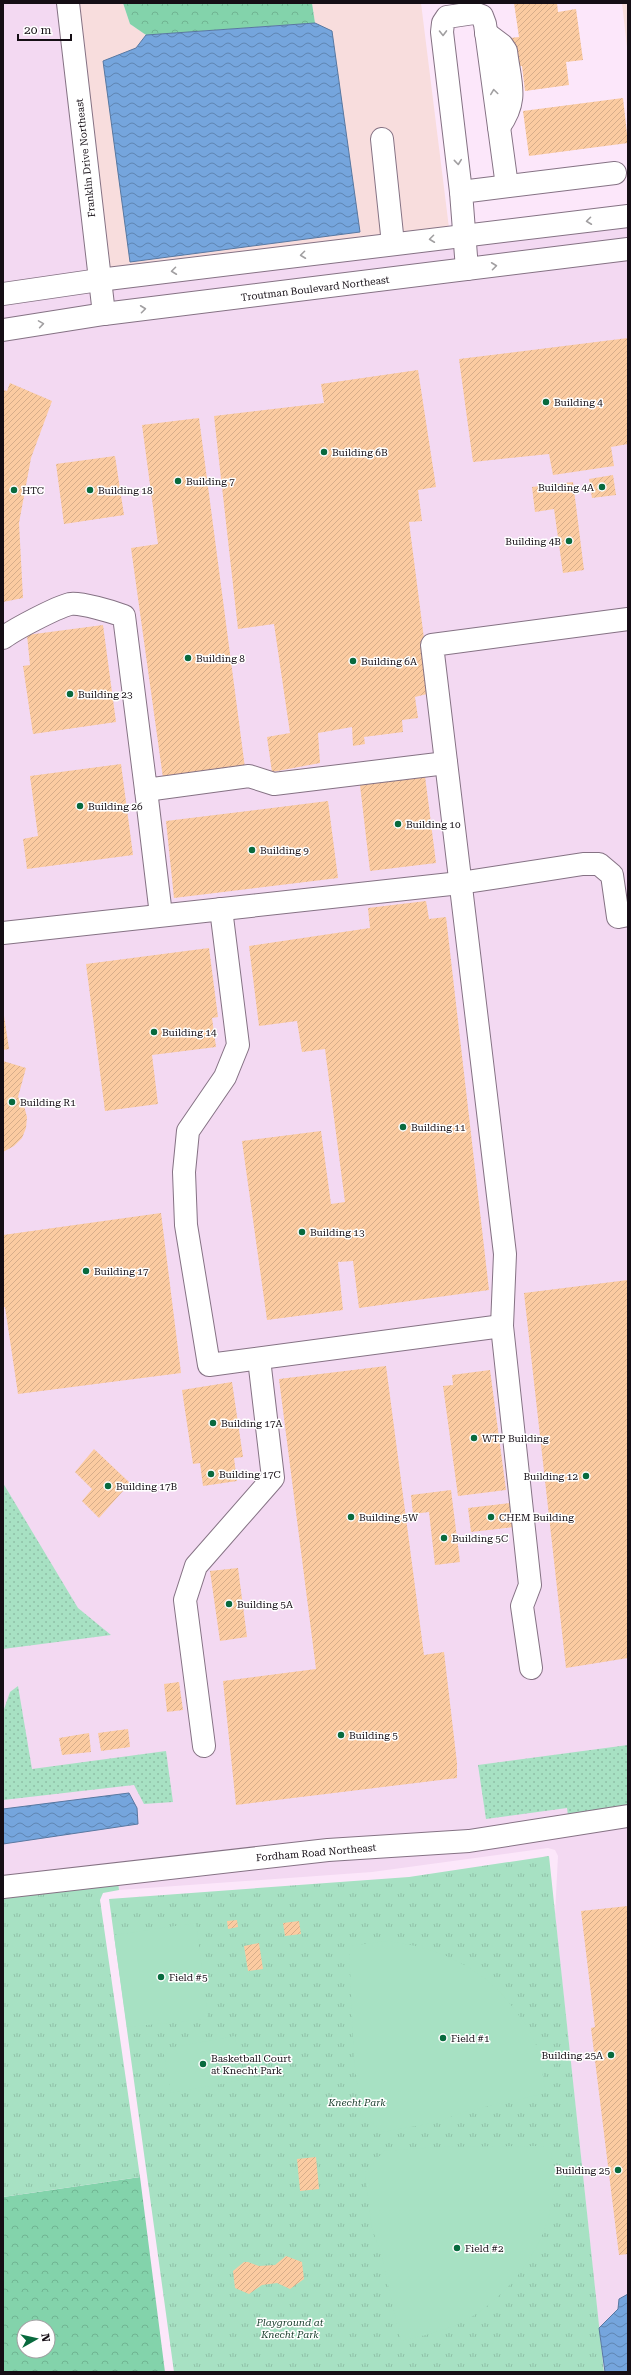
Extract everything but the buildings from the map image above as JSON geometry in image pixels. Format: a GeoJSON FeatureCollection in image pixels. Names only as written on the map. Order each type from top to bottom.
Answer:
{"type":"FeatureCollection","features":[{"type":"Feature","properties":{"kind":"street","name":"Franklin Drive Northeast"},"geometry":{"type":"LineString","coordinates":[[68,3],[104,314]]}},
{"type":"Feature","properties":{"kind":"street"},"geometry":{"type":"LineString","coordinates":[[467,269],[463,236],[461,192],[442,32],[443,23],[447,17],[474,13],[482,16],[486,33],[507,186]]}},
{"type":"Feature","properties":{"kind":"street"},"geometry":{"type":"LineString","coordinates":[[382,139],[393,244]]}},
{"type":"Feature","properties":{"kind":"street"},"geometry":{"type":"LineString","coordinates":[[461,192],[615,173]]}},
{"type":"Feature","properties":{"kind":"street"},"geometry":{"type":"LineString","coordinates":[[3,294],[99,280],[628,216]]}},
{"type":"Feature","properties":{"kind":"street","name":"Troutman Boulevard Northeast"},"geometry":{"type":"LineString","coordinates":[[3,330],[104,314],[628,250]]}},
{"type":"Feature","properties":{"kind":"street"},"geometry":{"type":"LineString","coordinates":[[3,638],[71,604],[106,610],[124,616],[161,916]]}},
{"type":"Feature","properties":{"kind":"street"},"geometry":{"type":"LineString","coordinates":[[531,1668],[522,1606],[530,1585],[502,1326],[505,1254],[432,645],[628,619]]}},
{"type":"Feature","properties":{"kind":"street"},"geometry":{"type":"LineString","coordinates":[[146,790],[249,776],[274,784],[446,763]]}},
{"type":"Feature","properties":{"kind":"street"},"geometry":{"type":"LineString","coordinates":[[3,933],[460,883],[584,864],[599,864],[612,875],[618,917],[628,915]]}},
{"type":"Feature","properties":{"kind":"street"},"geometry":{"type":"LineString","coordinates":[[221,909],[238,1045],[225,1076],[188,1131],[184,1172],[186,1225],[209,1365],[502,1326]]}},
{"type":"Feature","properties":{"kind":"street"},"geometry":{"type":"LineString","coordinates":[[204,1746],[185,1600],[196,1566],[273,1478],[259,1359]]}},
{"type":"Feature","properties":{"kind":"street","name":"Fordham Road Northeast"},"geometry":{"type":"LineString","coordinates":[[3,1887],[328,1850],[469,1841],[628,1816]]}},
{"type":"Feature","properties":{"kind":"shaded area"},"geometry":{"type":"Polygon","coordinates":[[[3,3],[66,3],[99,289],[628,221],[628,2294],[619,2299],[618,2309],[599,2328],[555,1914],[558,1856],[555,1850],[548,1848],[372,1872],[119,1890],[118,1881],[3,1895],[3,3]]]}},
{"type":"Feature","properties":{"kind":"shaded area"},"geometry":{"type":"Polygon","coordinates":[[[66,3],[123,3],[130,24],[146,35],[136,48],[360,232],[332,32],[315,23],[312,3],[421,3],[451,244],[99,289],[66,3]]]}},
{"type":"Feature","properties":{"kind":"shaded area"},"geometry":{"type":"Polygon","coordinates":[[[622,3],[628,3],[628,56],[622,3]]]}},
{"type":"Feature","properties":{"kind":"green space"},"geometry":{"type":"Polygon","coordinates":[[[123,3],[312,3],[315,23],[146,35],[130,24],[123,3]]]}},
{"type":"Feature","properties":{"kind":"green space"},"geometry":{"type":"Polygon","coordinates":[[[3,1483],[78,1608],[111,1635],[3,1649],[3,1483]]]}},
{"type":"Feature","properties":{"kind":"green space"},"geometry":{"type":"Polygon","coordinates":[[[18,1686],[32,1769],[166,1751],[173,1802],[144,1804],[134,1785],[3,1800],[3,1712],[10,1692],[18,1686]]]}},
{"type":"Feature","properties":{"kind":"green space"},"geometry":{"type":"Polygon","coordinates":[[[628,1745],[628,1809],[568,1816],[567,1808],[486,1819],[478,1765],[628,1745]]]}},
{"type":"Feature","properties":{"kind":"green space","name":"Knecht Park"},"geometry":{"type":"Polygon","coordinates":[[[549,1856],[604,2372],[174,2372],[109,1899],[409,1877],[549,1856]]]}},
{"type":"Feature","properties":{"kind":"green space"},"geometry":{"type":"Polygon","coordinates":[[[118,1881],[119,1890],[103,1893],[100,1900],[140,2177],[3,2197],[3,1895],[118,1881]]]}},
{"type":"Feature","properties":{"kind":"green space","name":"Field #5"},"geometry":{"type":"Polygon","coordinates":[[[196,1923],[208,2019],[127,2027],[114,1935],[196,1923]]]}},
{"type":"Feature","properties":{"kind":"green space","name":"Field #1"},"geometry":{"type":"Polygon","coordinates":[[[386,1941],[424,1948],[460,1962],[476,1972],[505,1997],[526,2025],[537,2048],[546,2093],[463,2112],[438,2122],[383,2132],[361,2114],[354,2060],[349,1946],[386,1941]]]}},
{"type":"Feature","properties":{"kind":"green space","name":"Basketball Court at Knecht Park"},"geometry":{"type":"Polygon","coordinates":[[[235,2036],[242,2080],[171,2093],[163,2049],[235,2036]]]}},
{"type":"Feature","properties":{"kind":"green space","name":"Field #2"},"geometry":{"type":"Polygon","coordinates":[[[550,2146],[554,2178],[552,2204],[546,2225],[537,2245],[525,2265],[511,2283],[478,2313],[446,2329],[401,2341],[381,2254],[372,2228],[365,2172],[384,2151],[437,2147],[550,2146]]]}},
{"type":"Feature","properties":{"kind":"green space"},"geometry":{"type":"Polygon","coordinates":[[[140,2177],[165,2372],[3,2372],[3,2197],[140,2177]]]}},
{"type":"Feature","properties":{"kind":"water"},"geometry":{"type":"Polygon","coordinates":[[[315,23],[332,31],[360,232],[130,262],[103,61],[136,48],[146,35],[315,23]]]}},
{"type":"Feature","properties":{"kind":"water"},"geometry":{"type":"Polygon","coordinates":[[[129,1793],[137,1808],[138,1824],[3,1844],[3,1809],[129,1793]]]}},
{"type":"Feature","properties":{"kind":"water"},"geometry":{"type":"Polygon","coordinates":[[[628,2294],[628,2372],[605,2372],[599,2328],[618,2309],[619,2299],[628,2294]]]}},
{"type":"Feature","properties":{"kind":"place","name":"Building 4"},"geometry":{"type":"Point","coordinates":[546,402]}},
{"type":"Feature","properties":{"kind":"place","name":"Building 6B"},"geometry":{"type":"Point","coordinates":[324,452]}},
{"type":"Feature","properties":{"kind":"place","name":"Building 7"},"geometry":{"type":"Point","coordinates":[178,481]}},
{"type":"Feature","properties":{"kind":"place","name":"Building 4A"},"geometry":{"type":"Point","coordinates":[602,487]}},
{"type":"Feature","properties":{"kind":"place","name":"HTC"},"geometry":{"type":"Point","coordinates":[14,490]}},
{"type":"Feature","properties":{"kind":"place","name":"Building 18"},"geometry":{"type":"Point","coordinates":[90,490]}},
{"type":"Feature","properties":{"kind":"place","name":"Building 4B"},"geometry":{"type":"Point","coordinates":[569,541]}},
{"type":"Feature","properties":{"kind":"place","name":"Building 8"},"geometry":{"type":"Point","coordinates":[188,658]}},
{"type":"Feature","properties":{"kind":"place","name":"Building 6A"},"geometry":{"type":"Point","coordinates":[353,661]}},
{"type":"Feature","properties":{"kind":"place","name":"Building 23"},"geometry":{"type":"Point","coordinates":[70,694]}},
{"type":"Feature","properties":{"kind":"place","name":"Building 26"},"geometry":{"type":"Point","coordinates":[80,806]}},
{"type":"Feature","properties":{"kind":"place","name":"Building 10"},"geometry":{"type":"Point","coordinates":[398,824]}},
{"type":"Feature","properties":{"kind":"place","name":"Building 9"},"geometry":{"type":"Point","coordinates":[252,850]}},
{"type":"Feature","properties":{"kind":"place","name":"Building 14"},"geometry":{"type":"Point","coordinates":[154,1032]}},
{"type":"Feature","properties":{"kind":"place","name":"Building R1"},"geometry":{"type":"Point","coordinates":[12,1102]}},
{"type":"Feature","properties":{"kind":"place","name":"Building 11"},"geometry":{"type":"Point","coordinates":[403,1127]}},
{"type":"Feature","properties":{"kind":"place","name":"Building 13"},"geometry":{"type":"Point","coordinates":[302,1232]}},
{"type":"Feature","properties":{"kind":"place","name":"Building 17"},"geometry":{"type":"Point","coordinates":[86,1271]}},
{"type":"Feature","properties":{"kind":"place","name":"Building 17A"},"geometry":{"type":"Point","coordinates":[213,1423]}},
{"type":"Feature","properties":{"kind":"place","name":"WTP Building"},"geometry":{"type":"Point","coordinates":[474,1438]}},
{"type":"Feature","properties":{"kind":"place","name":"Building 17C"},"geometry":{"type":"Point","coordinates":[211,1474]}},
{"type":"Feature","properties":{"kind":"place","name":"Building 12"},"geometry":{"type":"Point","coordinates":[586,1476]}},
{"type":"Feature","properties":{"kind":"place","name":"Building 17B"},"geometry":{"type":"Point","coordinates":[108,1486]}},
{"type":"Feature","properties":{"kind":"place","name":"Building 5W"},"geometry":{"type":"Point","coordinates":[351,1517]}},
{"type":"Feature","properties":{"kind":"place","name":"CHEM Building"},"geometry":{"type":"Point","coordinates":[491,1517]}},
{"type":"Feature","properties":{"kind":"place","name":"Building 5C"},"geometry":{"type":"Point","coordinates":[444,1538]}},
{"type":"Feature","properties":{"kind":"place","name":"Building 5A"},"geometry":{"type":"Point","coordinates":[229,1604]}},
{"type":"Feature","properties":{"kind":"place","name":"Building 5"},"geometry":{"type":"Point","coordinates":[341,1735]}},
{"type":"Feature","properties":{"kind":"place","name":"Field #5"},"geometry":{"type":"Point","coordinates":[161,1977]}},
{"type":"Feature","properties":{"kind":"place","name":"Field #1"},"geometry":{"type":"Point","coordinates":[443,2038]}},
{"type":"Feature","properties":{"kind":"place","name":"Building 25A"},"geometry":{"type":"Point","coordinates":[611,2055]}},
{"type":"Feature","properties":{"kind":"place","name":"Basketball Court at Knecht Park"},"geometry":{"type":"Point","coordinates":[203,2064]}},
{"type":"Feature","properties":{"kind":"place","name":"Building 25"},"geometry":{"type":"Point","coordinates":[618,2170]}},
{"type":"Feature","properties":{"kind":"place","name":"Field #2"},"geometry":{"type":"Point","coordinates":[457,2248]}},
{"type":"Feature","properties":{"kind":"park label","name":"Playground at Knecht Park"},"geometry":{"type":"Point","coordinates":[290,2328]}}]}
